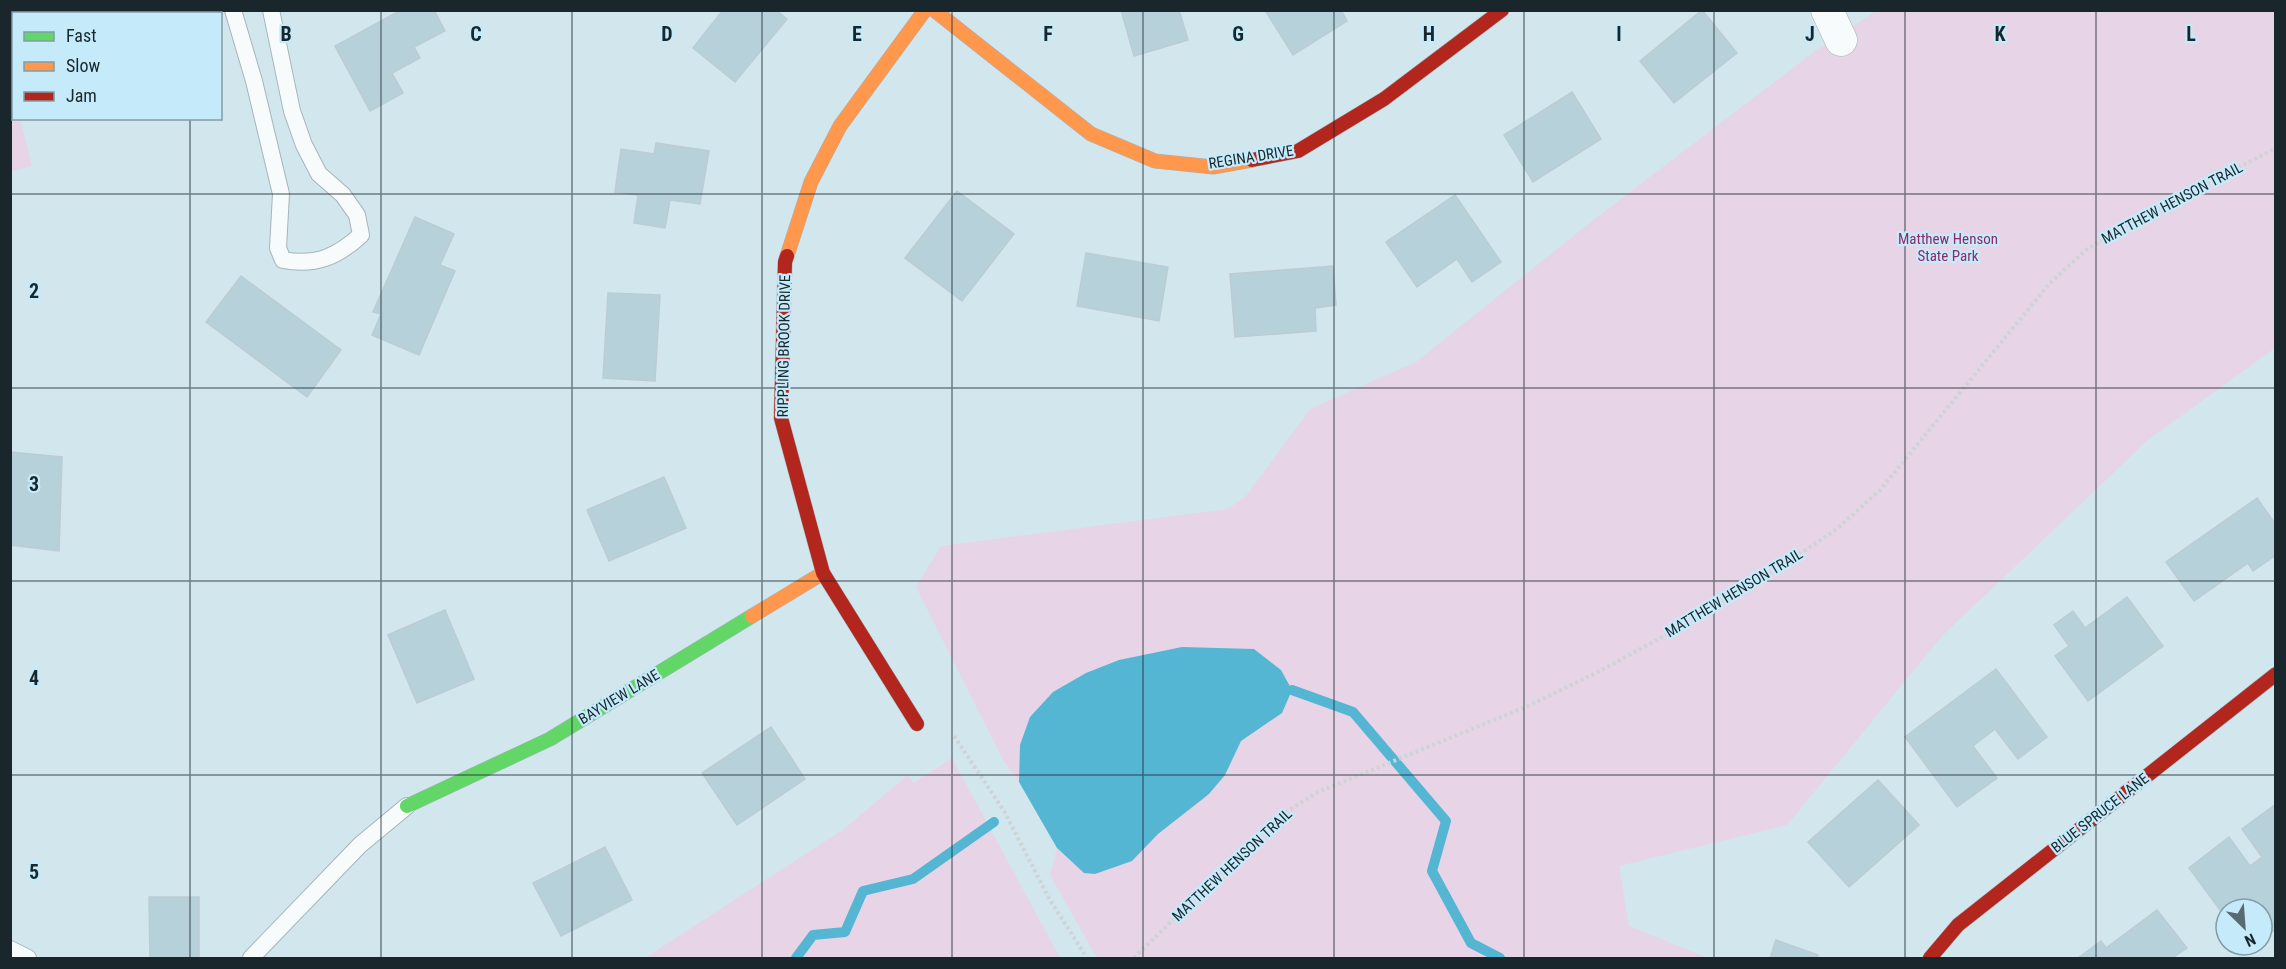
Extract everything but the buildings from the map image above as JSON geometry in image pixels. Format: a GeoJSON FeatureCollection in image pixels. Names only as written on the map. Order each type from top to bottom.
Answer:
{"type":"FeatureCollection","features":[{"type":"Feature","properties":{"kind":"street","name":"RIPPLING BROOK DRIVE"},"geometry":{"type":"LineString","coordinates":[[917,724],[824,573],[781,418],[785,262],[811,182],[840,126],[925,10]]}},
{"type":"Feature","properties":{"kind":"street","name":"REGINA DRIVE"},"geometry":{"type":"LineString","coordinates":[[934,10],[1091,134],[1155,161],[1214,167],[1298,151],[1384,99],[1502,10]]}},
{"type":"Feature","properties":{"kind":"street"},"geometry":{"type":"LineString","coordinates":[[1827,10],[1841,40]]}},
{"type":"Feature","properties":{"kind":"street","name":"BAYVIEW LANE"},"geometry":{"type":"LineString","coordinates":[[407,806],[550,739],[824,573]]}},
{"type":"Feature","properties":{"kind":"street","name":"BLUE SPRUCE LANE"},"geometry":{"type":"LineString","coordinates":[[1930,958],[1958,925],[2276,674]]}},
{"type":"Feature","properties":{"kind":"lane"},"geometry":{"type":"LineString","coordinates":[[233,10],[254,81],[281,194],[278,248],[283,260],[298,263],[321,261],[348,248],[362,235],[357,215],[343,195],[319,174],[304,145],[292,111],[271,10]]}},
{"type":"Feature","properties":{"kind":"lane"},"geometry":{"type":"LineString","coordinates":[[250,958],[360,845],[407,806]]}},
{"type":"Feature","properties":{"kind":"lane"},"geometry":{"type":"LineString","coordinates":[[10,949],[28,958]]}},
{"type":"Feature","properties":{"kind":"path","name":"MATTHEW HENSON TRAIL"},"geometry":{"type":"LineString","coordinates":[[1134,958],[1256,838],[1289,810],[1318,792],[1528,706],[1664,636],[1777,569],[1837,529],[1880,490],[2042,291],[2086,250],[2136,220],[2276,148]]}},
{"type":"Feature","properties":{"kind":"path"},"geometry":{"type":"LineString","coordinates":[[954,736],[1004,812],[1050,900],[1087,958]]}},
{"type":"Feature","properties":{"kind":"green space","name":"Matthew Henson State Park"},"geometry":{"type":"Polygon","coordinates":[[[1876,11],[2275,11],[2275,348],[2148,440],[1942,636],[1787,825],[1619,866],[1629,926],[1708,958],[1097,958],[1050,875],[1057,848],[1084,873],[1020,747],[1019,782],[1003,760],[916,587],[941,546],[1228,509],[1246,496],[1310,409],[1416,362],[1592,221],[1815,51],[1876,11]]]}},
{"type":"Feature","properties":{"kind":"green space"},"geometry":{"type":"Polygon","coordinates":[[[11,80],[12,120],[20,120],[32,166],[11,172],[11,80]]]}},
{"type":"Feature","properties":{"kind":"green space"},"geometry":{"type":"Polygon","coordinates":[[[952,758],[1060,958],[645,958],[844,829],[908,775],[914,783],[952,758]]]}},
{"type":"Feature","properties":{"kind":"water"},"geometry":{"type":"Polygon","coordinates":[[[1182,647],[1254,649],[1281,670],[1292,690],[1282,713],[1241,741],[1225,775],[1209,794],[1158,834],[1132,861],[1095,874],[1084,873],[1057,848],[1019,782],[1020,745],[1030,717],[1053,692],[1086,673],[1119,660],[1182,647]]]}},
{"type":"Feature","properties":{"kind":"waterway"},"geometry":{"type":"LineString","coordinates":[[1292,690],[1353,712],[1446,821],[1432,871],[1471,943],[1500,958]]}},
{"type":"Feature","properties":{"kind":"waterway"},"geometry":{"type":"LineString","coordinates":[[796,958],[813,935],[845,932],[863,891],[913,879],[994,822]]}},
{"type":"Feature","properties":{"kind":"traffic: fast"},"geometry":{"type":"LineString","coordinates":[[407,806],[550,739],[752,616]]}},
{"type":"Feature","properties":{"kind":"traffic: slow"},"geometry":{"type":"LineString","coordinates":[[787,256],[811,182],[840,126],[925,10]]}},
{"type":"Feature","properties":{"kind":"traffic: slow"},"geometry":{"type":"LineString","coordinates":[[934,10],[1091,134],[1155,161],[1213,167],[1252,160]]}},
{"type":"Feature","properties":{"kind":"traffic: slow"},"geometry":{"type":"LineString","coordinates":[[752,616],[823,573]]}},
{"type":"Feature","properties":{"kind":"traffic: jam"},"geometry":{"type":"LineString","coordinates":[[1252,160],[1298,151],[1384,99],[1502,10]]}},
{"type":"Feature","properties":{"kind":"traffic: jam"},"geometry":{"type":"LineString","coordinates":[[787,256],[781,418],[823,573],[917,724]]}},
{"type":"Feature","properties":{"kind":"traffic: jam"},"geometry":{"type":"LineString","coordinates":[[1930,958],[1958,925],[2276,674]]}}]}
